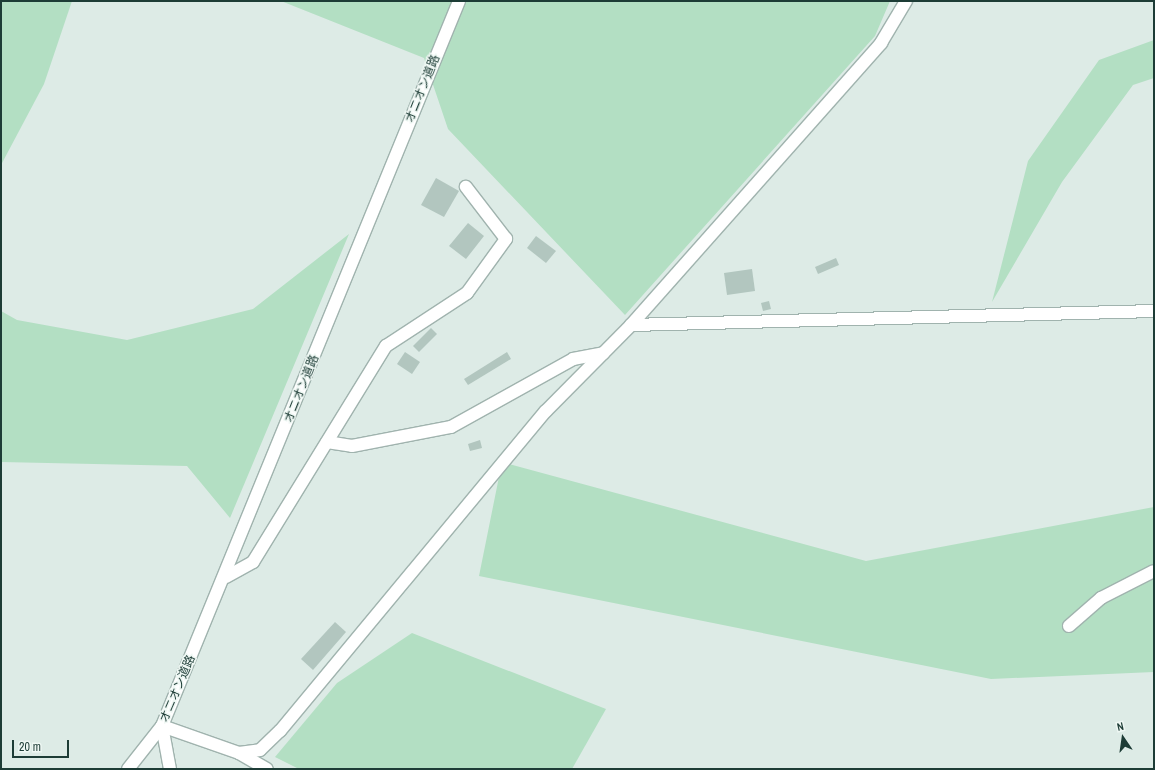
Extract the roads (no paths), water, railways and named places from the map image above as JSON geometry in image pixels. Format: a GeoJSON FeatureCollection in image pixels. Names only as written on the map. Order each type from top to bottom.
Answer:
{"type":"FeatureCollection","features":[{"type":"Feature","properties":{"kind":"street","name":"オニオン道路"},"geometry":{"type":"LineString","coordinates":[[128,769],[162,726],[226,577],[459,1]]}},
{"type":"Feature","properties":{"kind":"street"},"geometry":{"type":"LineString","coordinates":[[239,753],[260,750],[280,731],[546,411],[631,325],[881,43],[906,1]]}},
{"type":"Feature","properties":{"kind":"street"},"geometry":{"type":"LineString","coordinates":[[226,577],[253,562],[386,346],[467,293],[506,239],[466,187]]}},
{"type":"Feature","properties":{"kind":"street"},"geometry":{"type":"LineString","coordinates":[[631,325],[1154,312]]}},
{"type":"Feature","properties":{"kind":"street"},"geometry":{"type":"LineString","coordinates":[[327,442],[352,446],[451,426],[573,359],[603,353]]}},
{"type":"Feature","properties":{"kind":"street"},"geometry":{"type":"LineString","coordinates":[[1069,626],[1101,598],[1154,571]]}},
{"type":"Feature","properties":{"kind":"street"},"geometry":{"type":"LineString","coordinates":[[170,769],[162,726],[239,753],[267,769]]}}]}
